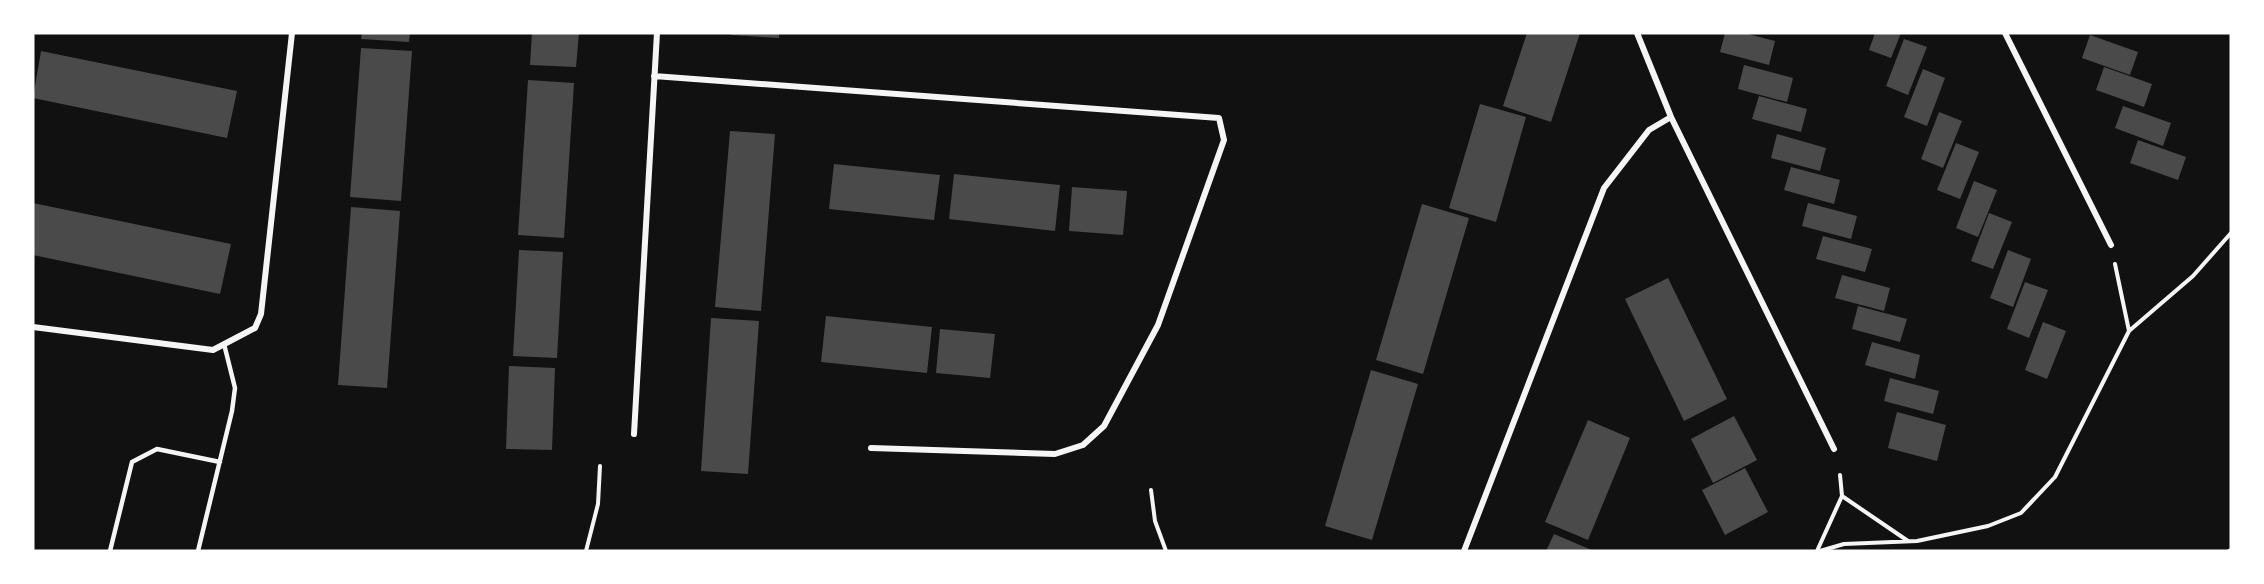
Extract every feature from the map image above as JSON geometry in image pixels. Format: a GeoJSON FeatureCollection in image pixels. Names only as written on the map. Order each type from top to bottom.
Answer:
{"type":"FeatureCollection","features":[{"type":"Feature","properties":{"kind":"street"},"geometry":{"type":"LineString","coordinates":[[33,327],[213,350],[255,328],[261,314],[292,33]]}},
{"type":"Feature","properties":{"kind":"street"},"geometry":{"type":"LineString","coordinates":[[634,434],[657,33]]}},
{"type":"Feature","properties":{"kind":"street"},"geometry":{"type":"LineString","coordinates":[[1637,33],[1671,117],[1834,449]]}},
{"type":"Feature","properties":{"kind":"street"},"geometry":{"type":"LineString","coordinates":[[2005,33],[2111,245]]}},
{"type":"Feature","properties":{"kind":"street"},"geometry":{"type":"LineString","coordinates":[[654,76],[1219,118],[1224,140],[1158,325],[1104,426],[1083,445],[1055,454],[871,448]]}},
{"type":"Feature","properties":{"kind":"street"},"geometry":{"type":"LineString","coordinates":[[1464,551],[1604,188],[1649,130],[1671,117]]}},
{"type":"Feature","properties":{"kind":"lane"},"geometry":{"type":"LineString","coordinates":[[198,551],[232,411],[235,388],[224,344]]}},
{"type":"Feature","properties":{"kind":"lane"},"geometry":{"type":"LineString","coordinates":[[110,551],[132,462],[157,449],[220,462]]}},
{"type":"Feature","properties":{"kind":"path"},"geometry":{"type":"LineString","coordinates":[[1818,551],[1844,544],[1908,542],[1988,526],[2021,513],[2055,477],[2128,330],[2193,276],[2231,233]]}},
{"type":"Feature","properties":{"kind":"path"},"geometry":{"type":"LineString","coordinates":[[2115,262],[2128,330]]}},
{"type":"Feature","properties":{"kind":"path"},"geometry":{"type":"LineString","coordinates":[[586,551],[598,504],[600,466]]}},
{"type":"Feature","properties":{"kind":"path"},"geometry":{"type":"LineString","coordinates":[[1818,551],[1842,496],[1840,476]]}},
{"type":"Feature","properties":{"kind":"path"},"geometry":{"type":"LineString","coordinates":[[1151,489],[1155,522],[1166,551]]}},
{"type":"Feature","properties":{"kind":"path"},"geometry":{"type":"LineString","coordinates":[[1842,496],[1908,542]]}},
{"type":"Feature","properties":{"kind":"building"},"geometry":{"type":"Polygon","coordinates":[[[362,33],[410,33],[409,42],[361,39],[362,33]]]}},
{"type":"Feature","properties":{"kind":"building"},"geometry":{"type":"Polygon","coordinates":[[[532,33],[579,33],[576,67],[530,65],[532,33]]]}},
{"type":"Feature","properties":{"kind":"building"},"geometry":{"type":"Polygon","coordinates":[[[731,33],[779,33],[779,38],[731,35],[731,33]]]}},
{"type":"Feature","properties":{"kind":"building"},"geometry":{"type":"Polygon","coordinates":[[[1527,33],[1580,33],[1551,122],[1503,106],[1527,33]]]}},
{"type":"Feature","properties":{"kind":"building"},"geometry":{"type":"Polygon","coordinates":[[[1725,33],[1744,33],[1775,41],[1769,65],[1720,52],[1725,33]]]}},
{"type":"Feature","properties":{"kind":"building"},"geometry":{"type":"Polygon","coordinates":[[[1875,33],[1901,33],[1891,58],[1869,50],[1875,33]]]}},
{"type":"Feature","properties":{"kind":"building"},"geometry":{"type":"Polygon","coordinates":[[[2090,35],[2138,52],[2130,75],[2082,58],[2090,35]]]}},
{"type":"Feature","properties":{"kind":"building"},"geometry":{"type":"Polygon","coordinates":[[[1904,39],[1927,47],[1908,95],[1886,86],[1904,39]]]}},
{"type":"Feature","properties":{"kind":"building"},"geometry":{"type":"Polygon","coordinates":[[[361,48],[412,51],[401,201],[350,197],[361,48]]]}},
{"type":"Feature","properties":{"kind":"building"},"geometry":{"type":"Polygon","coordinates":[[[41,51],[237,91],[227,138],[33,98],[41,51]]]}},
{"type":"Feature","properties":{"kind":"building"},"geometry":{"type":"Polygon","coordinates":[[[1744,65],[1793,78],[1787,102],[1738,89],[1744,65]]]}},
{"type":"Feature","properties":{"kind":"building"},"geometry":{"type":"Polygon","coordinates":[[[2104,67],[2152,84],[2144,107],[2096,90],[2104,67]]]}},
{"type":"Feature","properties":{"kind":"building"},"geometry":{"type":"Polygon","coordinates":[[[1923,69],[1945,78],[1927,126],[1904,117],[1923,69]]]}},
{"type":"Feature","properties":{"kind":"building"},"geometry":{"type":"Polygon","coordinates":[[[528,80],[574,83],[564,238],[518,235],[528,80]]]}},
{"type":"Feature","properties":{"kind":"building"},"geometry":{"type":"Polygon","coordinates":[[[1759,96],[1807,109],[1801,132],[1752,119],[1759,96]]]}},
{"type":"Feature","properties":{"kind":"building"},"geometry":{"type":"Polygon","coordinates":[[[1480,104],[1526,117],[1496,222],[1449,208],[1480,104]]]}},
{"type":"Feature","properties":{"kind":"building"},"geometry":{"type":"Polygon","coordinates":[[[2123,106],[2171,123],[2163,146],[2115,128],[2123,106]]]}},
{"type":"Feature","properties":{"kind":"building"},"geometry":{"type":"Polygon","coordinates":[[[1939,112],[1962,121],[1943,168],[1921,159],[1939,112]]]}},
{"type":"Feature","properties":{"kind":"building"},"geometry":{"type":"Polygon","coordinates":[[[730,131],[775,134],[761,311],[715,307],[730,131]]]}},
{"type":"Feature","properties":{"kind":"building"},"geometry":{"type":"Polygon","coordinates":[[[1777,134],[1826,148],[1820,171],[1771,158],[1777,134]]]}},
{"type":"Feature","properties":{"kind":"building"},"geometry":{"type":"Polygon","coordinates":[[[2138,140],[2186,157],[2178,180],[2130,163],[2138,140]]]}},
{"type":"Feature","properties":{"kind":"building"},"geometry":{"type":"Polygon","coordinates":[[[1956,143],[1979,152],[1960,199],[1937,190],[1956,143]]]}},
{"type":"Feature","properties":{"kind":"building"},"geometry":{"type":"Polygon","coordinates":[[[834,164],[940,175],[934,220],[829,209],[834,164]]]}},
{"type":"Feature","properties":{"kind":"building"},"geometry":{"type":"Polygon","coordinates":[[[1791,167],[1840,180],[1834,204],[1784,190],[1791,167]]]}},
{"type":"Feature","properties":{"kind":"building"},"geometry":{"type":"Polygon","coordinates":[[[954,174],[1060,185],[1055,231],[949,219],[954,174]]]}},
{"type":"Feature","properties":{"kind":"building"},"geometry":{"type":"Polygon","coordinates":[[[1974,181],[1997,190],[1978,237],[1956,228],[1974,181]]]}},
{"type":"Feature","properties":{"kind":"building"},"geometry":{"type":"Polygon","coordinates":[[[1072,187],[1127,191],[1123,235],[1069,231],[1072,187]]]}},
{"type":"Feature","properties":{"kind":"building"},"geometry":{"type":"Polygon","coordinates":[[[33,203],[231,244],[220,294],[33,255],[33,203]]]}},
{"type":"Feature","properties":{"kind":"building"},"geometry":{"type":"Polygon","coordinates":[[[1808,203],[1857,216],[1851,239],[1802,226],[1808,203]]]}},
{"type":"Feature","properties":{"kind":"building"},"geometry":{"type":"Polygon","coordinates":[[[1422,204],[1469,218],[1423,374],[1376,360],[1422,204]]]}},
{"type":"Feature","properties":{"kind":"building"},"geometry":{"type":"Polygon","coordinates":[[[351,207],[400,211],[387,388],[338,385],[351,207]]]}},
{"type":"Feature","properties":{"kind":"building"},"geometry":{"type":"Polygon","coordinates":[[[1989,213],[2012,222],[1993,269],[1971,261],[1989,213]]]}},
{"type":"Feature","properties":{"kind":"building"},"geometry":{"type":"Polygon","coordinates":[[[1823,236],[1872,249],[1865,272],[1816,259],[1823,236]]]}},
{"type":"Feature","properties":{"kind":"building"},"geometry":{"type":"Polygon","coordinates":[[[519,250],[563,252],[557,358],[513,356],[519,250]]]}},
{"type":"Feature","properties":{"kind":"building"},"geometry":{"type":"Polygon","coordinates":[[[2008,250],[2031,259],[2013,307],[1990,298],[2008,250]]]}},
{"type":"Feature","properties":{"kind":"building"},"geometry":{"type":"Polygon","coordinates":[[[1842,275],[1890,288],[1884,311],[1835,298],[1842,275]]]}},
{"type":"Feature","properties":{"kind":"building"},"geometry":{"type":"Polygon","coordinates":[[[1668,278],[1727,399],[1684,421],[1625,299],[1668,278]]]}},
{"type":"Feature","properties":{"kind":"building"},"geometry":{"type":"Polygon","coordinates":[[[2025,282],[2048,290],[2029,338],[2007,329],[2025,282]]]}},
{"type":"Feature","properties":{"kind":"building"},"geometry":{"type":"Polygon","coordinates":[[[1858,306],[1907,319],[1900,342],[1852,329],[1858,306]]]}},
{"type":"Feature","properties":{"kind":"building"},"geometry":{"type":"Polygon","coordinates":[[[826,316],[932,327],[927,373],[821,362],[826,316]]]}},
{"type":"Feature","properties":{"kind":"building"},"geometry":{"type":"Polygon","coordinates":[[[711,318],[759,321],[748,474],[701,471],[711,318]]]}},
{"type":"Feature","properties":{"kind":"building"},"geometry":{"type":"Polygon","coordinates":[[[2043,322],[2066,331],[2047,379],[2025,370],[2043,322]]]}},
{"type":"Feature","properties":{"kind":"building"},"geometry":{"type":"Polygon","coordinates":[[[940,329],[995,334],[990,378],[936,373],[940,329]]]}},
{"type":"Feature","properties":{"kind":"building"},"geometry":{"type":"Polygon","coordinates":[[[1872,342],[1920,355],[1915,379],[1865,365],[1872,342]]]}},
{"type":"Feature","properties":{"kind":"building"},"geometry":{"type":"Polygon","coordinates":[[[509,366],[555,368],[552,450],[506,449],[509,366]]]}},
{"type":"Feature","properties":{"kind":"building"},"geometry":{"type":"Polygon","coordinates":[[[1371,370],[1418,384],[1372,540],[1325,526],[1371,370]]]}},
{"type":"Feature","properties":{"kind":"building"},"geometry":{"type":"Polygon","coordinates":[[[1890,378],[1939,391],[1933,414],[1884,401],[1890,378]]]}},
{"type":"Feature","properties":{"kind":"building"},"geometry":{"type":"Polygon","coordinates":[[[1897,412],[1946,425],[1937,461],[1888,448],[1897,412]]]}},
{"type":"Feature","properties":{"kind":"building"},"geometry":{"type":"Polygon","coordinates":[[[1734,416],[1757,460],[1713,483],[1691,439],[1734,416]]]}},
{"type":"Feature","properties":{"kind":"building"},"geometry":{"type":"Polygon","coordinates":[[[1588,420],[1630,438],[1588,540],[1545,522],[1588,420]]]}},
{"type":"Feature","properties":{"kind":"building"},"geometry":{"type":"Polygon","coordinates":[[[1745,468],[1768,512],[1725,535],[1702,490],[1745,468]]]}},
{"type":"Feature","properties":{"kind":"building"},"geometry":{"type":"Polygon","coordinates":[[[1554,534],[1594,551],[1546,551],[1554,534]]]}}]}
